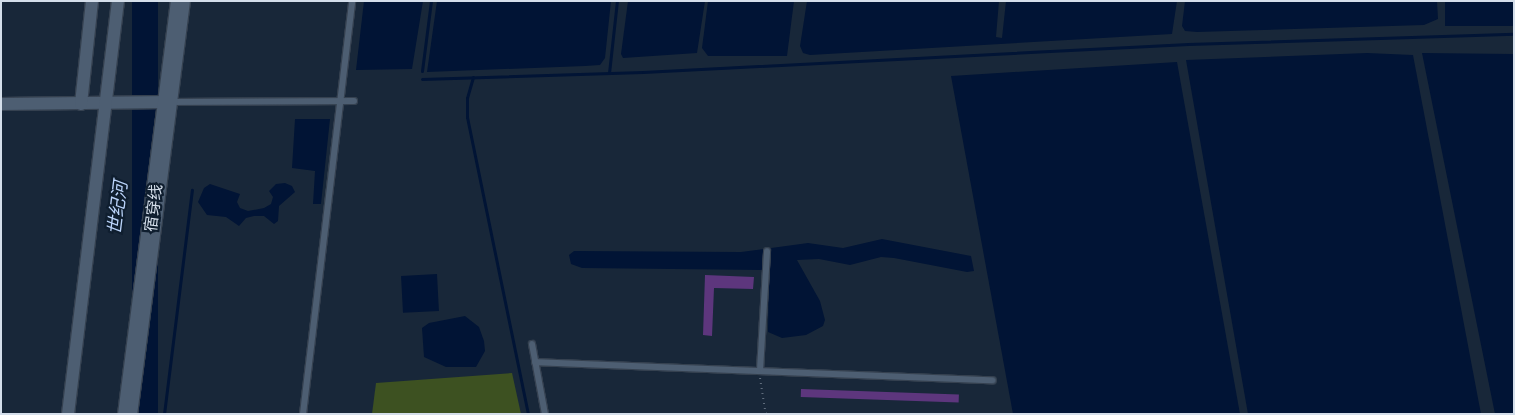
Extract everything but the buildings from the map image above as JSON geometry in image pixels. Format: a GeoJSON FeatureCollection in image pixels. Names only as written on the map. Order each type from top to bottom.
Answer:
{"type":"FeatureCollection","features":[{"type":"Feature","properties":{"kind":"main road","name":"宿穿线"},"geometry":{"type":"LineString","coordinates":[[127,414],[180,1]]}},
{"type":"Feature","properties":{"kind":"street"},"geometry":{"type":"LineString","coordinates":[[81,104],[92,1]]}},
{"type":"Feature","properties":{"kind":"street"},"geometry":{"type":"LineString","coordinates":[[68,414],[118,1]]}},
{"type":"Feature","properties":{"kind":"street"},"geometry":{"type":"LineString","coordinates":[[1,104],[167,102]]}},
{"type":"Feature","properties":{"kind":"lane"},"geometry":{"type":"LineString","coordinates":[[303,414],[352,1]]}},
{"type":"Feature","properties":{"kind":"lane"},"geometry":{"type":"LineString","coordinates":[[167,102],[354,101]]}},
{"type":"Feature","properties":{"kind":"lane"},"geometry":{"type":"LineString","coordinates":[[760,370],[767,251]]}},
{"type":"Feature","properties":{"kind":"lane"},"geometry":{"type":"LineString","coordinates":[[532,344],[545,414]]}},
{"type":"Feature","properties":{"kind":"lane"},"geometry":{"type":"LineString","coordinates":[[535,362],[993,380]]}},
{"type":"Feature","properties":{"kind":"path"},"geometry":{"type":"LineString","coordinates":[[760,370],[766,414]]}},
{"type":"Feature","properties":{"kind":"green space"},"geometry":{"type":"Polygon","coordinates":[[[512,373],[521,414],[372,414],[376,383],[512,373]]]}},
{"type":"Feature","properties":{"kind":"water"},"geometry":{"type":"Polygon","coordinates":[[[132,1],[158,1],[158,414],[132,414],[132,1]]]}},
{"type":"Feature","properties":{"kind":"water"},"geometry":{"type":"Polygon","coordinates":[[[364,1],[423,1],[412,69],[356,70],[364,1]]]}},
{"type":"Feature","properties":{"kind":"water"},"geometry":{"type":"Polygon","coordinates":[[[437,1],[611,1],[605,58],[600,65],[427,72],[437,1]]]}},
{"type":"Feature","properties":{"kind":"water"},"geometry":{"type":"Polygon","coordinates":[[[628,1],[705,1],[697,53],[623,58],[621,54],[628,1]]]}},
{"type":"Feature","properties":{"kind":"water"},"geometry":{"type":"Polygon","coordinates":[[[708,1],[794,1],[787,56],[708,56],[702,48],[708,1]]]}},
{"type":"Feature","properties":{"kind":"water"},"geometry":{"type":"Polygon","coordinates":[[[807,1],[999,1],[996,37],[1002,38],[1006,1],[1177,1],[1172,34],[810,55],[803,53],[800,46],[807,1]]]}},
{"type":"Feature","properties":{"kind":"water"},"geometry":{"type":"Polygon","coordinates":[[[1185,1],[1437,1],[1438,19],[1424,25],[1197,32],[1185,31],[1182,26],[1185,1]]]}},
{"type":"Feature","properties":{"kind":"water"},"geometry":{"type":"Polygon","coordinates":[[[1445,1],[1514,1],[1514,26],[1445,26],[1445,1]]]}},
{"type":"Feature","properties":{"kind":"water"},"geometry":{"type":"Polygon","coordinates":[[[1367,53],[1413,55],[1481,414],[1248,414],[1186,60],[1367,53]]]}},
{"type":"Feature","properties":{"kind":"water"},"geometry":{"type":"Polygon","coordinates":[[[1422,53],[1514,54],[1514,414],[1495,414],[1422,53]]]}},
{"type":"Feature","properties":{"kind":"water"},"geometry":{"type":"Polygon","coordinates":[[[1177,62],[1240,414],[1013,414],[951,76],[1177,62]]]}},
{"type":"Feature","properties":{"kind":"water"},"geometry":{"type":"Polygon","coordinates":[[[295,119],[330,119],[321,204],[313,204],[315,171],[292,168],[295,119]]]}},
{"type":"Feature","properties":{"kind":"water"},"geometry":{"type":"Polygon","coordinates":[[[285,183],[292,186],[295,192],[279,206],[278,221],[274,224],[264,216],[254,216],[246,218],[239,226],[226,217],[207,215],[198,202],[204,188],[210,184],[240,194],[237,202],[240,208],[248,211],[264,208],[271,204],[273,197],[269,191],[276,184],[285,183]]]}},
{"type":"Feature","properties":{"kind":"water"},"geometry":{"type":"Polygon","coordinates":[[[882,239],[971,256],[974,271],[967,272],[881,257],[850,265],[819,259],[797,260],[820,301],[825,320],[823,326],[806,335],[782,338],[768,332],[769,273],[763,270],[582,268],[571,264],[569,255],[574,251],[741,252],[808,243],[843,248],[882,239]]]}},
{"type":"Feature","properties":{"kind":"water"},"geometry":{"type":"Polygon","coordinates":[[[437,274],[439,311],[403,313],[401,276],[437,274]]]}},
{"type":"Feature","properties":{"kind":"water"},"geometry":{"type":"Polygon","coordinates":[[[465,316],[479,327],[484,341],[485,351],[476,367],[446,367],[424,357],[422,328],[429,323],[465,316]]]}},
{"type":"Feature","properties":{"kind":"waterway"},"geometry":{"type":"LineString","coordinates":[[422,71],[431,1]]}},
{"type":"Feature","properties":{"kind":"waterway"},"geometry":{"type":"LineString","coordinates":[[609,73],[617,1]]}},
{"type":"Feature","properties":{"kind":"waterway"},"geometry":{"type":"LineString","coordinates":[[422,79],[643,72],[1188,44],[1514,34]]}},
{"type":"Feature","properties":{"kind":"waterway"},"geometry":{"type":"LineString","coordinates":[[473,77],[467,98],[467,117],[528,414]]}},
{"type":"Feature","properties":{"kind":"waterway"},"geometry":{"type":"LineString","coordinates":[[164,414],[192,190]]}},
{"type":"Feature","properties":{"kind":"water label","name":"世纪河"},"geometry":{"type":"Point","coordinates":[118,208]}}]}
